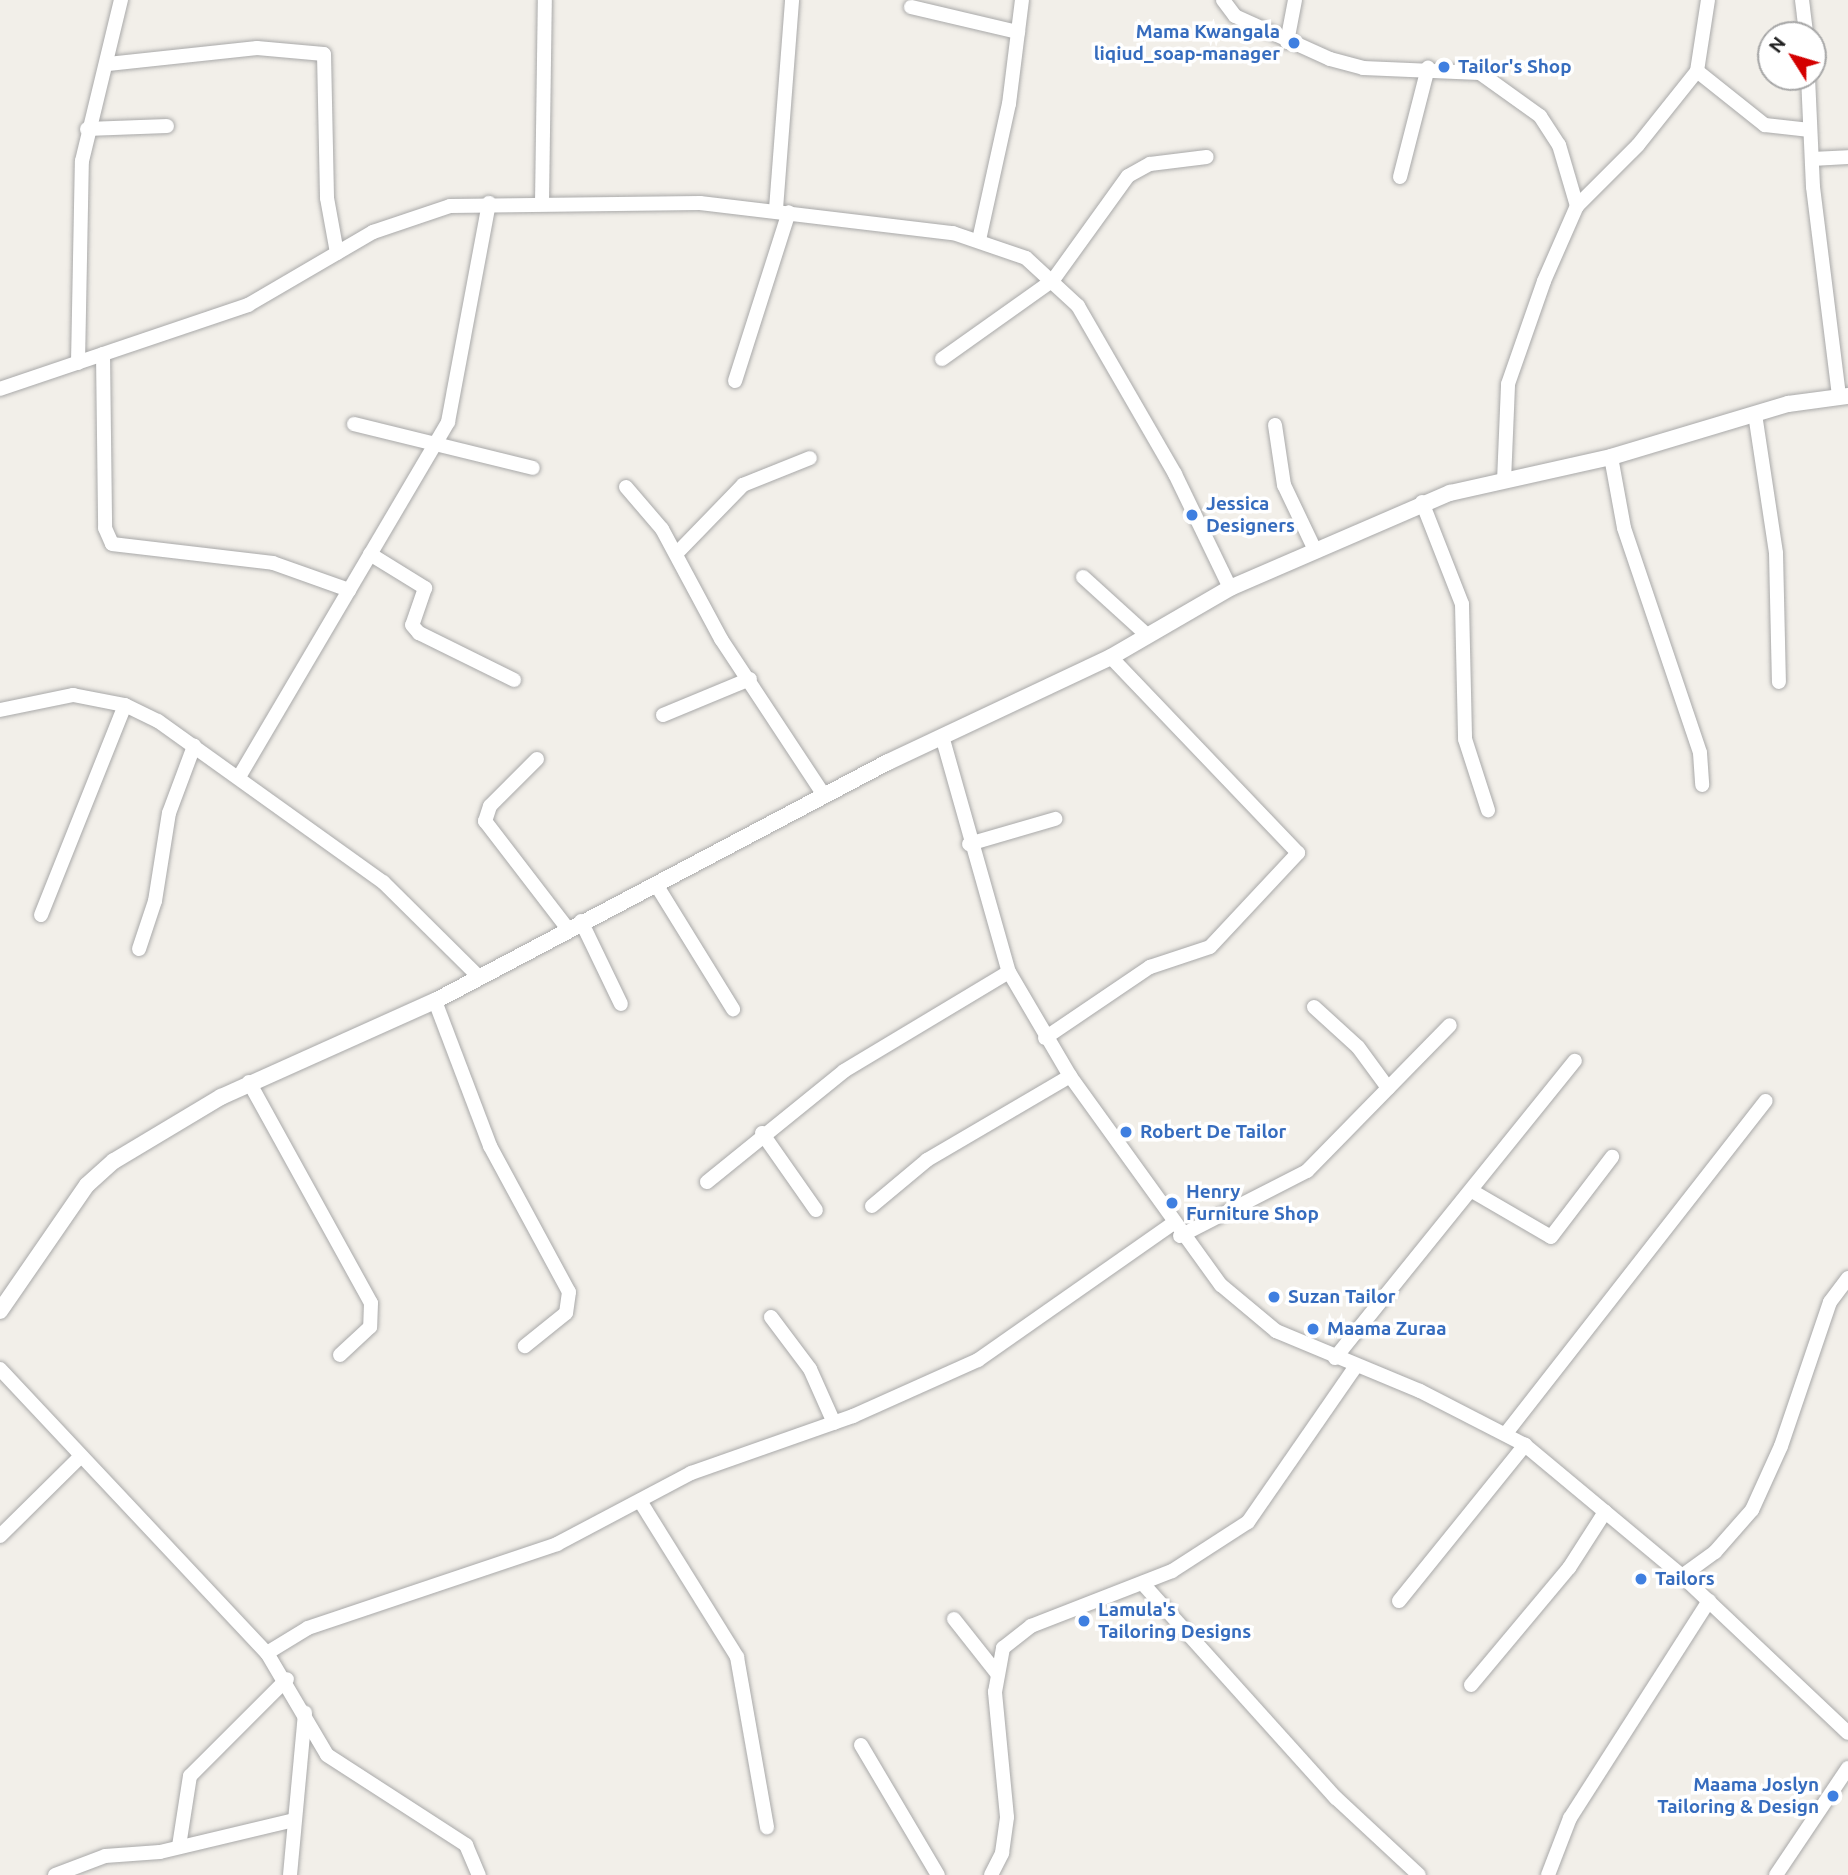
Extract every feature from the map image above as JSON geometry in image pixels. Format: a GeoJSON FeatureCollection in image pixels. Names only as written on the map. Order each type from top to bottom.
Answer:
{"type":"FeatureCollection","features":[{"type":"Feature","properties":{"kind":"street"},"geometry":{"type":"LineString","coordinates":[[78,363],[87,129],[108,64],[121,0]]}},
{"type":"Feature","properties":{"kind":"street"},"geometry":{"type":"LineString","coordinates":[[542,203],[545,0]]}},
{"type":"Feature","properties":{"kind":"street"},"geometry":{"type":"LineString","coordinates":[[735,381],[783,211],[792,0]]}},
{"type":"Feature","properties":{"kind":"street"},"geometry":{"type":"LineString","coordinates":[[979,240],[1022,0]]}},
{"type":"Feature","properties":{"kind":"street"},"geometry":{"type":"LineString","coordinates":[[1223,0],[1235,16],[1287,42],[1363,68],[1428,68],[1480,74],[1540,116],[1559,145],[1577,206]]}},
{"type":"Feature","properties":{"kind":"street"},"geometry":{"type":"LineString","coordinates":[[1287,42],[1295,0]]}},
{"type":"Feature","properties":{"kind":"street"},"geometry":{"type":"LineString","coordinates":[[1504,481],[1508,384],[1577,206],[1638,145],[1697,71],[1708,0]]}},
{"type":"Feature","properties":{"kind":"street"},"geometry":{"type":"LineString","coordinates":[[1802,0],[1804,21]]}},
{"type":"Feature","properties":{"kind":"street"},"geometry":{"type":"LineString","coordinates":[[911,7],[1018,32]]}},
{"type":"Feature","properties":{"kind":"street"},"geometry":{"type":"LineString","coordinates":[[108,64],[257,48],[324,54],[327,198],[337,253]]}},
{"type":"Feature","properties":{"kind":"street"},"geometry":{"type":"LineString","coordinates":[[1400,177],[1428,68]]}},
{"type":"Feature","properties":{"kind":"street"},"geometry":{"type":"LineString","coordinates":[[1697,71],[1765,125],[1810,130]]}},
{"type":"Feature","properties":{"kind":"street"},"geometry":{"type":"LineString","coordinates":[[0,1311],[87,1185],[114,1161],[249,1082],[435,1001],[574,925],[657,886],[824,795],[1111,657],[1230,588],[1314,548],[1422,502],[1611,457],[1755,414],[1843,396],[1812,159],[1809,91]]}},
{"type":"Feature","properties":{"kind":"street"},"geometry":{"type":"LineString","coordinates":[[87,129],[167,126]]}},
{"type":"Feature","properties":{"kind":"street"},"geometry":{"type":"LineString","coordinates":[[942,359],[1053,280],[1120,182],[1150,163],[1207,157]]}},
{"type":"Feature","properties":{"kind":"street"},"geometry":{"type":"LineString","coordinates":[[1812,159],[1848,157]]}},
{"type":"Feature","properties":{"kind":"street"},"geometry":{"type":"LineString","coordinates":[[239,778],[454,405],[489,203]]}},
{"type":"Feature","properties":{"kind":"street"},"geometry":{"type":"LineString","coordinates":[[0,389],[267,297],[337,253],[411,217],[489,203],[783,211],[979,240],[1026,258],[1053,280],[1097,331],[1230,588]]}},
{"type":"Feature","properties":{"kind":"street"},"geometry":{"type":"LineString","coordinates":[[103,354],[105,528],[112,544],[273,563],[349,590]]}},
{"type":"Feature","properties":{"kind":"street"},"geometry":{"type":"LineString","coordinates":[[1755,414],[1776,553],[1779,682]]}},
{"type":"Feature","properties":{"kind":"street"},"geometry":{"type":"LineString","coordinates":[[354,424],[533,468]]}},
{"type":"Feature","properties":{"kind":"street"},"geometry":{"type":"LineString","coordinates":[[1275,425],[1283,485],[1314,548]]}},
{"type":"Feature","properties":{"kind":"street"},"geometry":{"type":"LineString","coordinates":[[1611,457],[1625,528],[1700,753],[1702,785]]}},
{"type":"Feature","properties":{"kind":"street"},"geometry":{"type":"LineString","coordinates":[[677,553],[743,485],[810,458]]}},
{"type":"Feature","properties":{"kind":"street"},"geometry":{"type":"LineString","coordinates":[[626,487],[677,553],[721,639],[750,679],[824,795]]}},
{"type":"Feature","properties":{"kind":"street"},"geometry":{"type":"LineString","coordinates":[[1422,502],[1462,604],[1465,739],[1488,810]]}},
{"type":"Feature","properties":{"kind":"street"},"geometry":{"type":"LineString","coordinates":[[370,554],[425,588],[412,625],[419,633],[514,680]]}},
{"type":"Feature","properties":{"kind":"street"},"geometry":{"type":"LineString","coordinates":[[1083,577],[1147,635]]}},
{"type":"Feature","properties":{"kind":"street"},"geometry":{"type":"LineString","coordinates":[[1045,1038],[1150,967],[1210,947],[1298,853],[1111,657]]}},
{"type":"Feature","properties":{"kind":"street"},"geometry":{"type":"LineString","coordinates":[[663,715],[750,679]]}},
{"type":"Feature","properties":{"kind":"street"},"geometry":{"type":"LineString","coordinates":[[0,710],[73,695],[125,705],[194,746],[383,882],[479,977]]}},
{"type":"Feature","properties":{"kind":"street"},"geometry":{"type":"LineString","coordinates":[[41,915],[125,705]]}},
{"type":"Feature","properties":{"kind":"street"},"geometry":{"type":"LineString","coordinates":[[942,736],[969,844],[1009,972],[1045,1038],[1070,1076],[1176,1230],[1222,1285],[1276,1331],[1507,1432],[1682,1576],[1848,1733]]}},
{"type":"Feature","properties":{"kind":"street"},"geometry":{"type":"LineString","coordinates":[[139,949],[155,901],[169,813],[194,746]]}},
{"type":"Feature","properties":{"kind":"street"},"geometry":{"type":"LineString","coordinates":[[537,759],[490,806],[485,821],[574,925],[621,1004]]}},
{"type":"Feature","properties":{"kind":"street"},"geometry":{"type":"LineString","coordinates":[[969,844],[1055,819]]}},
{"type":"Feature","properties":{"kind":"street"},"geometry":{"type":"LineString","coordinates":[[657,886],[733,1009]]}},
{"type":"Feature","properties":{"kind":"street"},"geometry":{"type":"LineString","coordinates":[[707,1182],[762,1133],[844,1071],[1009,972]]}},
{"type":"Feature","properties":{"kind":"street"},"geometry":{"type":"LineString","coordinates":[[435,1001],[490,1146],[569,1292],[566,1313],[525,1346]]}},
{"type":"Feature","properties":{"kind":"street"},"geometry":{"type":"LineString","coordinates":[[1314,1007],[1358,1047],[1388,1088]]}},
{"type":"Feature","properties":{"kind":"street"},"geometry":{"type":"LineString","coordinates":[[267,1653],[308,1628],[556,1544],[691,1473],[834,1423],[1003,1346],[1176,1230],[1307,1171],[1450,1025]]}},
{"type":"Feature","properties":{"kind":"street"},"geometry":{"type":"LineString","coordinates":[[1335,1358],[1575,1061]]}},
{"type":"Feature","properties":{"kind":"street"},"geometry":{"type":"LineString","coordinates":[[872,1206],[927,1160],[1070,1076]]}},
{"type":"Feature","properties":{"kind":"street"},"geometry":{"type":"LineString","coordinates":[[249,1082],[371,1303],[370,1327],[340,1355]]}},
{"type":"Feature","properties":{"kind":"street"},"geometry":{"type":"LineString","coordinates":[[1507,1432],[1766,1101]]}},
{"type":"Feature","properties":{"kind":"street"},"geometry":{"type":"LineString","coordinates":[[762,1133],[816,1210]]}},
{"type":"Feature","properties":{"kind":"street"},"geometry":{"type":"LineString","coordinates":[[1472,1191],[1551,1237],[1612,1157]]}},
{"type":"Feature","properties":{"kind":"street"},"geometry":{"type":"LineString","coordinates":[[1682,1576],[1715,1552],[1752,1510],[1781,1446],[1830,1302],[1848,1278]]}},
{"type":"Feature","properties":{"kind":"street"},"geometry":{"type":"LineString","coordinates":[[771,1317],[810,1369],[834,1423]]}},
{"type":"Feature","properties":{"kind":"street"},"geometry":{"type":"LineString","coordinates":[[999,1871],[1007,1817],[996,1672],[1003,1648],[1018,1632],[1144,1585],[1256,1514],[1356,1366]]}},
{"type":"Feature","properties":{"kind":"street"},"geometry":{"type":"LineString","coordinates":[[0,1369],[267,1653],[287,1679],[327,1755],[466,1845],[479,1875]]}},
{"type":"Feature","properties":{"kind":"street"},"geometry":{"type":"LineString","coordinates":[[1399,1601],[1525,1445]]}},
{"type":"Feature","properties":{"kind":"street"},"geometry":{"type":"LineString","coordinates":[[0,1536],[80,1457]]}},
{"type":"Feature","properties":{"kind":"street"},"geometry":{"type":"LineString","coordinates":[[640,1502],[737,1657],[767,1827]]}},
{"type":"Feature","properties":{"kind":"street"},"geometry":{"type":"LineString","coordinates":[[1471,1685],[1569,1568],[1605,1512]]}},
{"type":"Feature","properties":{"kind":"street"},"geometry":{"type":"LineString","coordinates":[[1144,1585],[1336,1798],[1419,1875]]}},
{"type":"Feature","properties":{"kind":"street"},"geometry":{"type":"LineString","coordinates":[[1548,1875],[1570,1818],[1709,1601]]}},
{"type":"Feature","properties":{"kind":"street"},"geometry":{"type":"LineString","coordinates":[[954,1619],[996,1672]]}},
{"type":"Feature","properties":{"kind":"street"},"geometry":{"type":"LineString","coordinates":[[179,1846],[190,1776],[287,1679]]}},
{"type":"Feature","properties":{"kind":"street"},"geometry":{"type":"LineString","coordinates":[[290,1875],[305,1713]]}},
{"type":"Feature","properties":{"kind":"street"},"geometry":{"type":"LineString","coordinates":[[862,1745],[938,1875]]}},
{"type":"Feature","properties":{"kind":"street"},"geometry":{"type":"LineString","coordinates":[[1776,1875],[1848,1768]]}},
{"type":"Feature","properties":{"kind":"street"},"geometry":{"type":"LineString","coordinates":[[55,1875],[105,1856],[179,1846],[294,1820]]}},
{"type":"Feature","properties":{"kind":"place","name":"Mama Kwangala liqiud_soap-manager"},"geometry":{"type":"Point","coordinates":[1294,43]}},
{"type":"Feature","properties":{"kind":"place","name":"Tailor's Shop"},"geometry":{"type":"Point","coordinates":[1444,67]}},
{"type":"Feature","properties":{"kind":"place","name":"Jessica Designers"},"geometry":{"type":"Point","coordinates":[1192,515]}},
{"type":"Feature","properties":{"kind":"place","name":"Robert De Tailor"},"geometry":{"type":"Point","coordinates":[1126,1132]}},
{"type":"Feature","properties":{"kind":"place","name":"Henry Furniture Shop"},"geometry":{"type":"Point","coordinates":[1172,1203]}},
{"type":"Feature","properties":{"kind":"place","name":"Suzan Tailor"},"geometry":{"type":"Point","coordinates":[1274,1297]}},
{"type":"Feature","properties":{"kind":"place","name":"Maama Zuraa"},"geometry":{"type":"Point","coordinates":[1313,1329]}},
{"type":"Feature","properties":{"kind":"place","name":"Tailors"},"geometry":{"type":"Point","coordinates":[1641,1579]}},
{"type":"Feature","properties":{"kind":"place","name":"Lamula's Tailoring Designs"},"geometry":{"type":"Point","coordinates":[1084,1621]}},
{"type":"Feature","properties":{"kind":"place","name":"Maama Joslyn Tailoring & Design"},"geometry":{"type":"Point","coordinates":[1833,1796]}}]}
